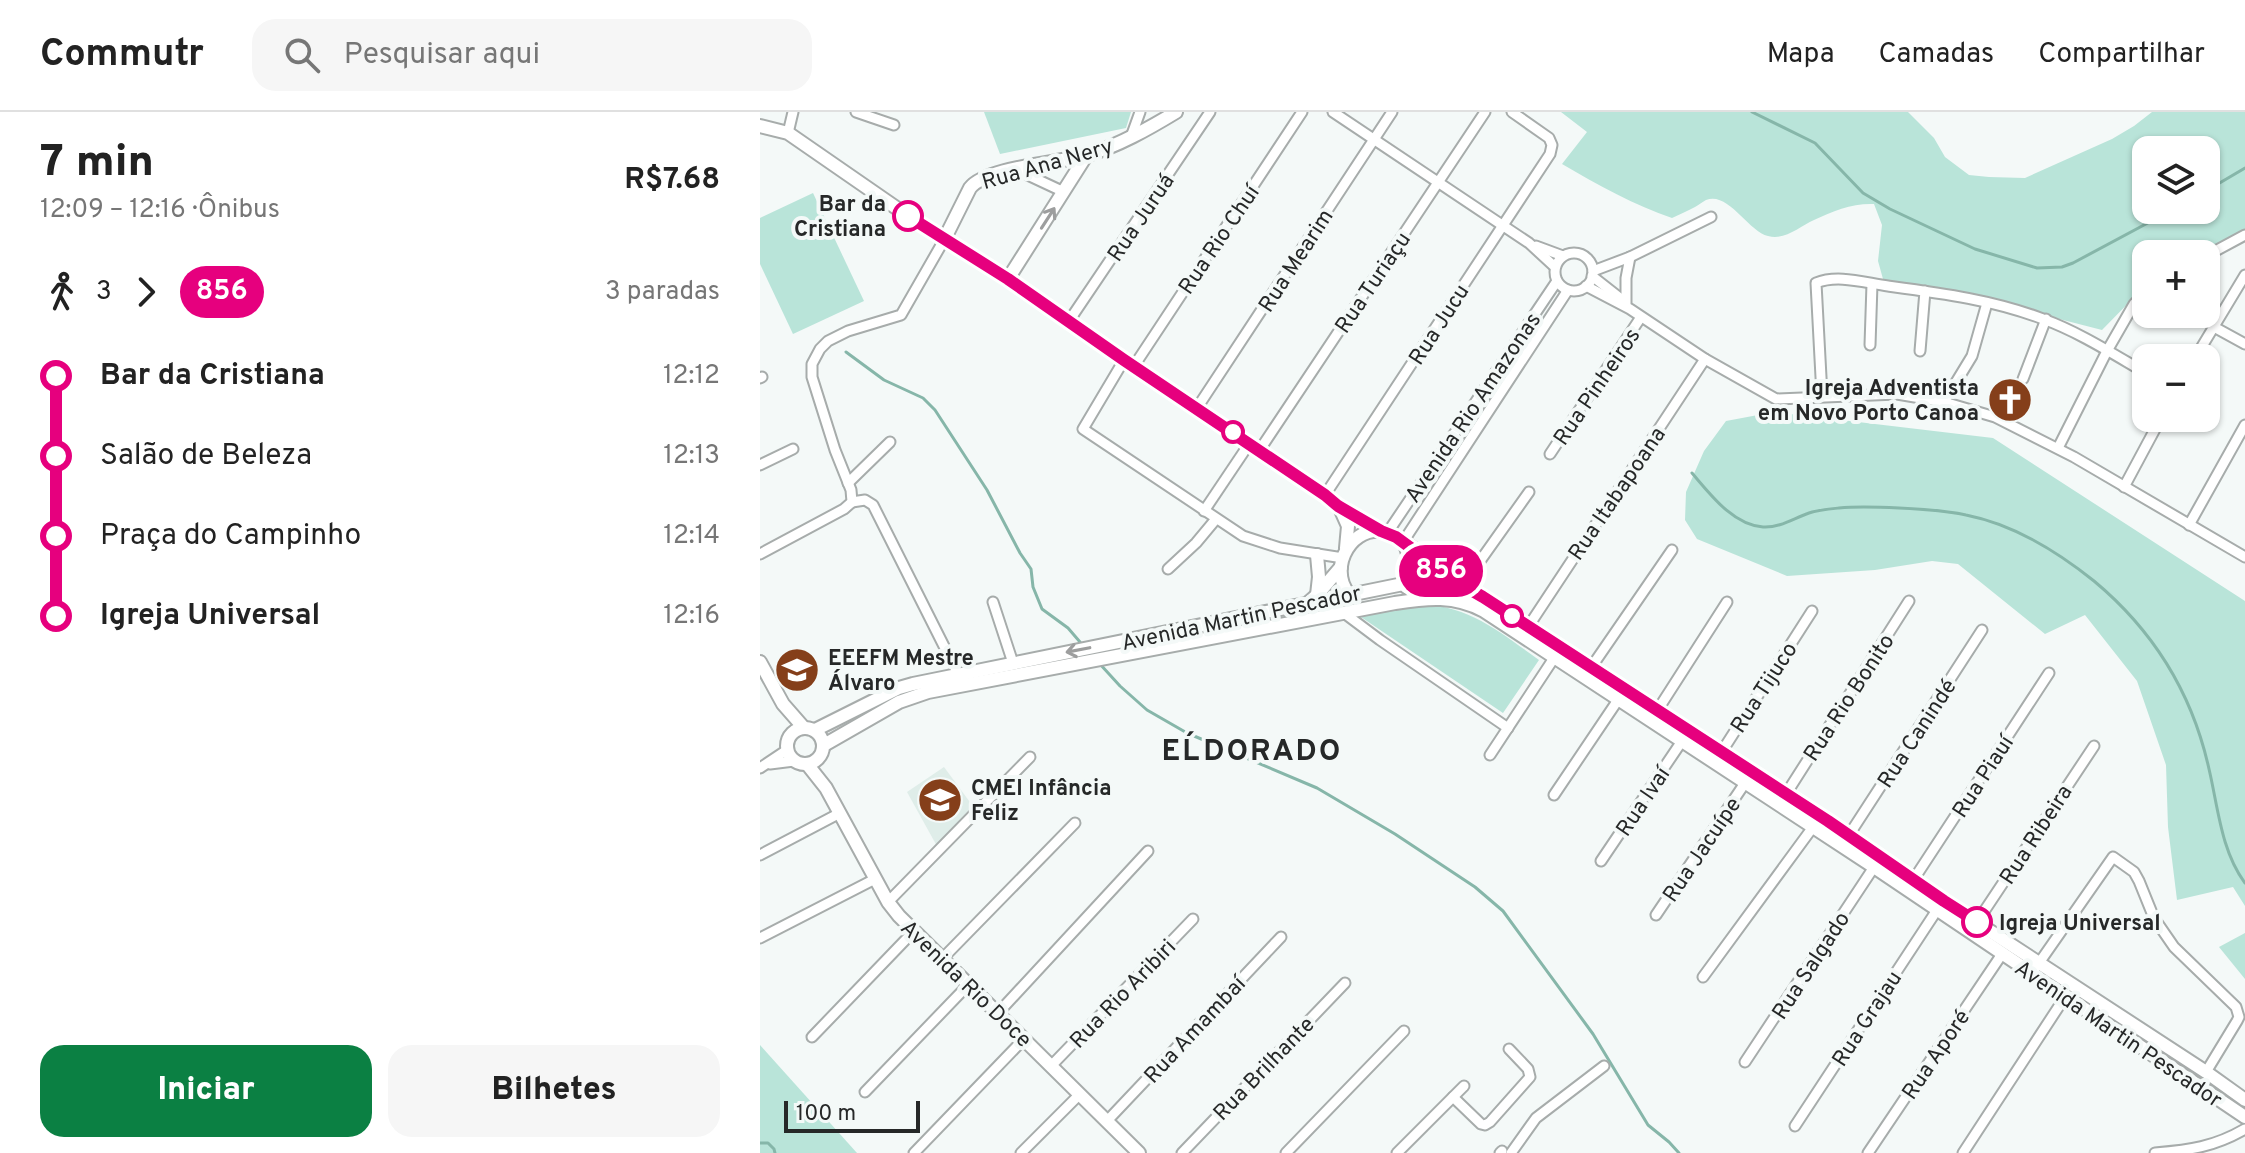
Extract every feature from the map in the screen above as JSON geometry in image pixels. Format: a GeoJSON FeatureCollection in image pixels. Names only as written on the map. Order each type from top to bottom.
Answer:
{"type":"FeatureCollection","features":[{"type":"Feature","properties":{"kind":"street"},"geometry":{"type":"LineString","coordinates":[[788,133],[793,112]]}},
{"type":"Feature","properties":{"kind":"street"},"geometry":{"type":"LineString","coordinates":[[856,112],[894,125]]}},
{"type":"Feature","properties":{"kind":"street"},"geometry":{"type":"LineString","coordinates":[[1131,137],[1140,112]]}},
{"type":"Feature","properties":{"kind":"street","name":"Rua Ana Nery"},"geometry":{"type":"LineString","coordinates":[[944,240],[975,182],[1086,156],[1131,137],[1176,112]]}},
{"type":"Feature","properties":{"kind":"street","name":"Rua Juruá"},"geometry":{"type":"LineString","coordinates":[[1069,321],[1210,112]]}},
{"type":"Feature","properties":{"kind":"street","name":"Rua Rio Chuí"},"geometry":{"type":"LineString","coordinates":[[1204,511],[1083,429],[1302,112]]}},
{"type":"Feature","properties":{"kind":"street"},"geometry":{"type":"LineString","coordinates":[[1333,112],[1529,243],[1563,256],[1574,253],[1584,256],[1589,260],[1593,273],[1641,317],[1705,359],[1776,399],[1897,394],[1944,402],[1995,417],[2058,448],[2245,557]]}},
{"type":"Feature","properties":{"kind":"street","name":"Rua Mearim"},"geometry":{"type":"LineString","coordinates":[[1197,408],[1392,112]]}},
{"type":"Feature","properties":{"kind":"street","name":"Rua Turiaçu"},"geometry":{"type":"LineString","coordinates":[[1204,511],[1254,448],[1485,112]]}},
{"type":"Feature","properties":{"kind":"street","name":"Rua Jucu"},"geometry":{"type":"LineString","coordinates":[[1325,495],[1550,154],[1552,145],[1549,138],[1512,112]]}},
{"type":"Feature","properties":{"kind":"street"},"geometry":{"type":"LineString","coordinates":[[760,126],[788,133],[944,240],[1008,279],[1338,506],[1404,543],[1460,584],[1529,492]]}},
{"type":"Feature","properties":{"kind":"street"},"geometry":{"type":"LineString","coordinates":[[1008,279],[1086,156]]}},
{"type":"Feature","properties":{"kind":"street"},"geometry":{"type":"LineString","coordinates":[[1017,170],[1064,192]]}},
{"type":"Feature","properties":{"kind":"street"},"geometry":{"type":"LineString","coordinates":[[1529,243],[1555,267],[1557,281],[1568,290],[1581,290],[1593,273],[1711,217]]}},
{"type":"Feature","properties":{"kind":"street"},"geometry":{"type":"LineString","coordinates":[[2220,248],[2245,235]]}},
{"type":"Feature","properties":{"kind":"street"},"geometry":{"type":"LineString","coordinates":[[852,502],[852,493],[812,377],[812,364],[828,341],[848,331],[901,315],[944,240]]}},
{"type":"Feature","properties":{"kind":"street"},"geometry":{"type":"LineString","coordinates":[[1555,267],[1563,256]]}},
{"type":"Feature","properties":{"kind":"street"},"geometry":{"type":"LineString","coordinates":[[1628,306],[1626,278],[1630,257]]}},
{"type":"Feature","properties":{"kind":"street"},"geometry":{"type":"LineString","coordinates":[[2220,317],[2245,275]]}},
{"type":"Feature","properties":{"kind":"street"},"geometry":{"type":"LineString","coordinates":[[1822,396],[1816,283],[1837,279],[1925,291],[2046,319],[2132,365]]}},
{"type":"Feature","properties":{"kind":"street","name":"Avenida Rio Amazonas"},"geometry":{"type":"LineString","coordinates":[[1384,532],[1557,281]]}},
{"type":"Feature","properties":{"kind":"street"},"geometry":{"type":"LineString","coordinates":[[1870,345],[1872,284]]}},
{"type":"Feature","properties":{"kind":"street"},"geometry":{"type":"LineString","coordinates":[[1586,286],[1628,306]]}},
{"type":"Feature","properties":{"kind":"street","name":"Avenida Rio Amazonas"},"geometry":{"type":"LineString","coordinates":[[1404,543],[1568,290]]}},
{"type":"Feature","properties":{"kind":"street"},"geometry":{"type":"LineString","coordinates":[[1920,351],[1925,291]]}},
{"type":"Feature","properties":{"kind":"street"},"geometry":{"type":"LineString","coordinates":[[1944,402],[1972,356],[1987,303]]}},
{"type":"Feature","properties":{"kind":"street"},"geometry":{"type":"LineString","coordinates":[[2058,448],[2132,307]]}},
{"type":"Feature","properties":{"kind":"street","name":"Rua Pinheiros"},"geometry":{"type":"LineString","coordinates":[[1550,454],[1641,317]]}},
{"type":"Feature","properties":{"kind":"street"},"geometry":{"type":"LineString","coordinates":[[2023,379],[2046,319]]}},
{"type":"Feature","properties":{"kind":"street"},"geometry":{"type":"LineString","coordinates":[[2216,328],[2245,344]]}},
{"type":"Feature","properties":{"kind":"street","name":"Rua Itabapoana"},"geometry":{"type":"LineString","coordinates":[[1528,627],[1705,359]]}},
{"type":"Feature","properties":{"kind":"street"},"geometry":{"type":"LineString","coordinates":[[2189,525],[2245,425]]}},
{"type":"Feature","properties":{"kind":"street"},"geometry":{"type":"LineString","coordinates":[[2124,487],[2153,432]]}},
{"type":"Feature","properties":{"kind":"street"},"geometry":{"type":"LineString","coordinates":[[848,483],[890,442]]}},
{"type":"Feature","properties":{"kind":"street"},"geometry":{"type":"LineString","coordinates":[[760,465],[793,449]]}},
{"type":"Feature","properties":{"kind":"street"},"geometry":{"type":"LineString","coordinates":[[760,554],[852,502],[865,500],[873,505],[958,674]]}},
{"type":"Feature","properties":{"kind":"street"},"geometry":{"type":"LineString","coordinates":[[1338,506],[1348,526],[1341,576],[1348,594],[1369,608]]}},
{"type":"Feature","properties":{"kind":"street"},"geometry":{"type":"LineString","coordinates":[[1204,511],[1243,536],[1263,544],[1343,558]]}},
{"type":"Feature","properties":{"kind":"street"},"geometry":{"type":"LineString","coordinates":[[1168,569],[1216,519]]}},
{"type":"Feature","properties":{"kind":"street"},"geometry":{"type":"LineString","coordinates":[[1312,600],[1355,538],[1362,534],[1384,532]]}},
{"type":"Feature","properties":{"kind":"street"},"geometry":{"type":"LineString","coordinates":[[1395,603],[1411,576],[1411,560],[1404,543]]}},
{"type":"Feature","properties":{"kind":"street"},"geometry":{"type":"LineString","coordinates":[[1588,673],[1672,550]]}},
{"type":"Feature","properties":{"kind":"street"},"geometry":{"type":"LineString","coordinates":[[1312,600],[1319,577],[1317,555]]}},
{"type":"Feature","properties":{"kind":"street","name":"Avenida Martin Pescador"},"geometry":{"type":"LineString","coordinates":[[809,729],[905,686],[958,674],[1312,600],[1408,583],[1429,581],[1460,584],[1528,627],[1618,700],[1682,741],[1786,794],[1849,835],[1875,861],[1937,910],[2002,954],[2035,968],[2206,1072],[2245,1100]]}},
{"type":"Feature","properties":{"kind":"street","name":"Avenida Martin Pescador"},"geometry":{"type":"LineString","coordinates":[[824,745],[899,702],[928,692],[1395,603],[1450,598],[1472,604],[1554,658],[1657,711],[1718,757],[1745,783],[1845,849],[1853,844],[1875,861],[1914,879],[1977,922],[2035,968],[2065,997],[2245,1117]]}},
{"type":"Feature","properties":{"kind":"street","name":"Rua Rio Bonito"},"geometry":{"type":"LineString","coordinates":[[1786,794],[1909,601]]}},
{"type":"Feature","properties":{"kind":"street"},"geometry":{"type":"LineString","coordinates":[[993,602],[1013,663]]}},
{"type":"Feature","properties":{"kind":"street"},"geometry":{"type":"LineString","coordinates":[[1657,711],[1727,602]]}},
{"type":"Feature","properties":{"kind":"street","name":"Rua Tijuco"},"geometry":{"type":"LineString","coordinates":[[1718,757],[1812,611]]}},
{"type":"Feature","properties":{"kind":"street"},"geometry":{"type":"LineString","coordinates":[[1344,613],[1508,728]]}},
{"type":"Feature","properties":{"kind":"street","name":"Rua Canindé"},"geometry":{"type":"LineString","coordinates":[[1849,835],[1982,630]]}},
{"type":"Feature","properties":{"kind":"street"},"geometry":{"type":"LineString","coordinates":[[1490,755],[1554,658]]}},
{"type":"Feature","properties":{"kind":"street"},"geometry":{"type":"LineString","coordinates":[[760,662],[764,678],[783,704],[822,738],[824,745],[821,756],[764,766]]}},
{"type":"Feature","properties":{"kind":"street","name":"Rua Piauí"},"geometry":{"type":"LineString","coordinates":[[1914,879],[2049,673]]}},
{"type":"Feature","properties":{"kind":"street"},"geometry":{"type":"LineString","coordinates":[[1554,795],[1618,700]]}},
{"type":"Feature","properties":{"kind":"street"},"geometry":{"type":"LineString","coordinates":[[783,704],[790,735],[787,742],[802,758]]}},
{"type":"Feature","properties":{"kind":"street"},"geometry":{"type":"LineString","coordinates":[[790,735],[809,729]]}},
{"type":"Feature","properties":{"kind":"street","name":"Rua Ivaí"},"geometry":{"type":"LineString","coordinates":[[1601,861],[1682,741]]}},
{"type":"Feature","properties":{"kind":"street","name":"Rua Ribeira"},"geometry":{"type":"LineString","coordinates":[[1977,922],[2094,746]]}},
{"type":"Feature","properties":{"kind":"street"},"geometry":{"type":"LineString","coordinates":[[888,902],[1030,757]]}},
{"type":"Feature","properties":{"kind":"street","name":"Avenida Rio Doce"},"geometry":{"type":"LineString","coordinates":[[802,758],[826,788],[888,902],[913,932],[969,984],[1135,1152]]}},
{"type":"Feature","properties":{"kind":"street","name":"Rua Jacuípe"},"geometry":{"type":"LineString","coordinates":[[1656,915],[1745,783]]}},
{"type":"Feature","properties":{"kind":"street"},"geometry":{"type":"LineString","coordinates":[[760,855],[840,813]]}},
{"type":"Feature","properties":{"kind":"street"},"geometry":{"type":"LineString","coordinates":[[942,959],[1075,823]]}},
{"type":"Feature","properties":{"kind":"street"},"geometry":{"type":"LineString","coordinates":[[1703,977],[1816,829],[1842,841],[1849,835]]}},
{"type":"Feature","properties":{"kind":"street"},"geometry":{"type":"LineString","coordinates":[[998,1013],[1148,851]]}},
{"type":"Feature","properties":{"kind":"street"},"geometry":{"type":"LineString","coordinates":[[2035,968],[2113,857],[2134,872],[2154,918],[2174,947],[2236,1007],[2239,1017],[2206,1072]]}},
{"type":"Feature","properties":{"kind":"street","name":"Rua Salgado"},"geometry":{"type":"LineString","coordinates":[[1745,1062],[1875,861]]}},
{"type":"Feature","properties":{"kind":"street"},"geometry":{"type":"LineString","coordinates":[[760,938],[875,879]]}},
{"type":"Feature","properties":{"kind":"street","name":"Rua Grajau"},"geometry":{"type":"LineString","coordinates":[[1795,1126],[1937,910]]}},
{"type":"Feature","properties":{"kind":"street","name":"Rua Rio Aribiri"},"geometry":{"type":"LineString","coordinates":[[1051,1066],[1193,919]]}},
{"type":"Feature","properties":{"kind":"street"},"geometry":{"type":"LineString","coordinates":[[812,1037],[913,932]]}},
{"type":"Feature","properties":{"kind":"street","name":"Rua Amambaí"},"geometry":{"type":"LineString","coordinates":[[1107,1121],[1281,937]]}},
{"type":"Feature","properties":{"kind":"street","name":"Rua Aporé"},"geometry":{"type":"LineString","coordinates":[[1868,1153],[2002,954]]}},
{"type":"Feature","properties":{"kind":"street","name":"Rua Brilhante"},"geometry":{"type":"LineString","coordinates":[[1182,1153],[1345,983]]}},
{"type":"Feature","properties":{"kind":"street"},"geometry":{"type":"LineString","coordinates":[[865,1092],[969,984]]}},
{"type":"Feature","properties":{"kind":"street"},"geometry":{"type":"LineString","coordinates":[[1963,1153],[2065,997]]}},
{"type":"Feature","properties":{"kind":"street"},"geometry":{"type":"LineString","coordinates":[[1286,1153],[1404,1031]]}},
{"type":"Feature","properties":{"kind":"street"},"geometry":{"type":"LineString","coordinates":[[914,1153],[1024,1039]]}},
{"type":"Feature","properties":{"kind":"street"},"geometry":{"type":"LineString","coordinates":[[1453,1097],[1481,1124],[1490,1122],[1530,1077],[1528,1069],[1509,1049]]}},
{"type":"Feature","properties":{"kind":"street"},"geometry":{"type":"LineString","coordinates":[[1504,1152],[1536,1118],[1604,1066]]}},
{"type":"Feature","properties":{"kind":"street"},"geometry":{"type":"LineString","coordinates":[[1397,1153],[1464,1086]]}},
{"type":"Feature","properties":{"kind":"street"},"geometry":{"type":"LineString","coordinates":[[1021,1153],[1080,1094]]}},
{"type":"Feature","properties":{"kind":"street"},"geometry":{"type":"LineString","coordinates":[[2155,1153],[2211,1145],[2245,1129]]}},
{"type":"Feature","properties":{"kind":"shaded area","name":"CMEI Infância Feliz"},"geometry":{"type":"Polygon","coordinates":[[[944,767],[975,809],[938,848],[907,792],[944,767]]]}},
{"type":"Feature","properties":{"kind":"green space"},"geometry":{"type":"Polygon","coordinates":[[[984,112],[1131,112],[1126,128],[1000,154],[984,112]]]}},
{"type":"Feature","properties":{"kind":"green space"},"geometry":{"type":"Polygon","coordinates":[[[1561,112],[1908,112],[1934,138],[1945,157],[1969,175],[2025,178],[2112,139],[2152,112],[2245,112],[2245,232],[2220,245],[2220,240],[2132,240],[2132,299],[2102,330],[1989,301],[1883,279],[1878,261],[1882,225],[1874,204],[1843,208],[1786,235],[1774,237],[1760,233],[1722,201],[1706,200],[1672,218],[1616,194],[1562,164],[1587,132],[1561,112]]]}},
{"type":"Feature","properties":{"kind":"green space"},"geometry":{"type":"Polygon","coordinates":[[[813,193],[864,301],[793,334],[760,264],[760,218],[813,193]]]}},
{"type":"Feature","properties":{"kind":"green space"},"geometry":{"type":"Polygon","coordinates":[[[1774,412],[1993,438],[2245,601],[2245,906],[2233,887],[2177,900],[2168,827],[2166,765],[2137,681],[2085,615],[2045,634],[1958,564],[1932,561],[1875,570],[1787,576],[1697,539],[1685,520],[1686,492],[1704,451],[1726,421],[1774,412]]]}},
{"type":"Feature","properties":{"kind":"green space"},"geometry":{"type":"Polygon","coordinates":[[[1412,604],[1465,613],[1495,629],[1539,660],[1503,713],[1358,615],[1412,604]]]}},
{"type":"Feature","properties":{"kind":"green space"},"geometry":{"type":"Polygon","coordinates":[[[2245,933],[2245,979],[2219,947],[2245,933]]]}},
{"type":"Feature","properties":{"kind":"green space"},"geometry":{"type":"Polygon","coordinates":[[[760,1045],[857,1153],[760,1153],[760,1045]]]}},
{"type":"Feature","properties":{"kind":"waterway"},"geometry":{"type":"LineString","coordinates":[[1752,112],[1815,143],[1863,193],[1890,209],[1975,249],[2037,268],[2062,267],[2073,263],[2146,224]]}},
{"type":"Feature","properties":{"kind":"waterway"},"geometry":{"type":"LineString","coordinates":[[2220,183],[2245,168]]}},
{"type":"Feature","properties":{"kind":"waterway"},"geometry":{"type":"LineString","coordinates":[[846,352],[884,380],[923,398],[935,410],[987,490],[1031,569],[1033,587],[1042,609],[1068,628],[1080,642]]}},
{"type":"Feature","properties":{"kind":"waterway"},"geometry":{"type":"LineString","coordinates":[[1692,473],[1732,515],[1752,525],[1775,526],[1812,512],[1846,507],[1949,512],[1983,519],[2017,532],[2080,570],[2135,621],[2168,665],[2181,689],[2202,741],[2225,843],[2245,883]]}},
{"type":"Feature","properties":{"kind":"waterway"},"geometry":{"type":"LineString","coordinates":[[1099,663],[1147,710],[1187,733],[1317,788],[1395,834],[1475,887],[1503,911],[1593,1034],[1648,1125],[1679,1153]]}},
{"type":"Feature","properties":{"kind":"waterway"},"geometry":{"type":"LineString","coordinates":[[760,1143],[768,1143],[775,1153]]}},
{"type":"Feature","properties":{"kind":"bus line","name":"856"},"geometry":{"type":"LineString","coordinates":[[908,216],[1008,279],[1338,506],[1396,537],[1457,582],[1977,922]]}},
{"type":"Feature","properties":{"kind":"place","name":"Bar da Cristiana"},"geometry":{"type":"Point","coordinates":[908,216]}},
{"type":"Feature","properties":{"kind":"place","name":"Igreja Adventista em Novo Porto Canoa"},"geometry":{"type":"Point","coordinates":[2010,400]}},
{"type":"Feature","properties":{"kind":"place","name":"EEEFM Mestre Álvaro"},"geometry":{"type":"Point","coordinates":[797,670]}},
{"type":"Feature","properties":{"kind":"place","name":"CMEI Infância Feliz"},"geometry":{"type":"Point","coordinates":[940,800]}},
{"type":"Feature","properties":{"kind":"place","name":"Igreja Universal"},"geometry":{"type":"Point","coordinates":[1977,922]}},
{"type":"Feature","properties":{"kind":"district","name":"EL´DORADO"},"geometry":{"type":"Point","coordinates":[1252,750]}}]}
